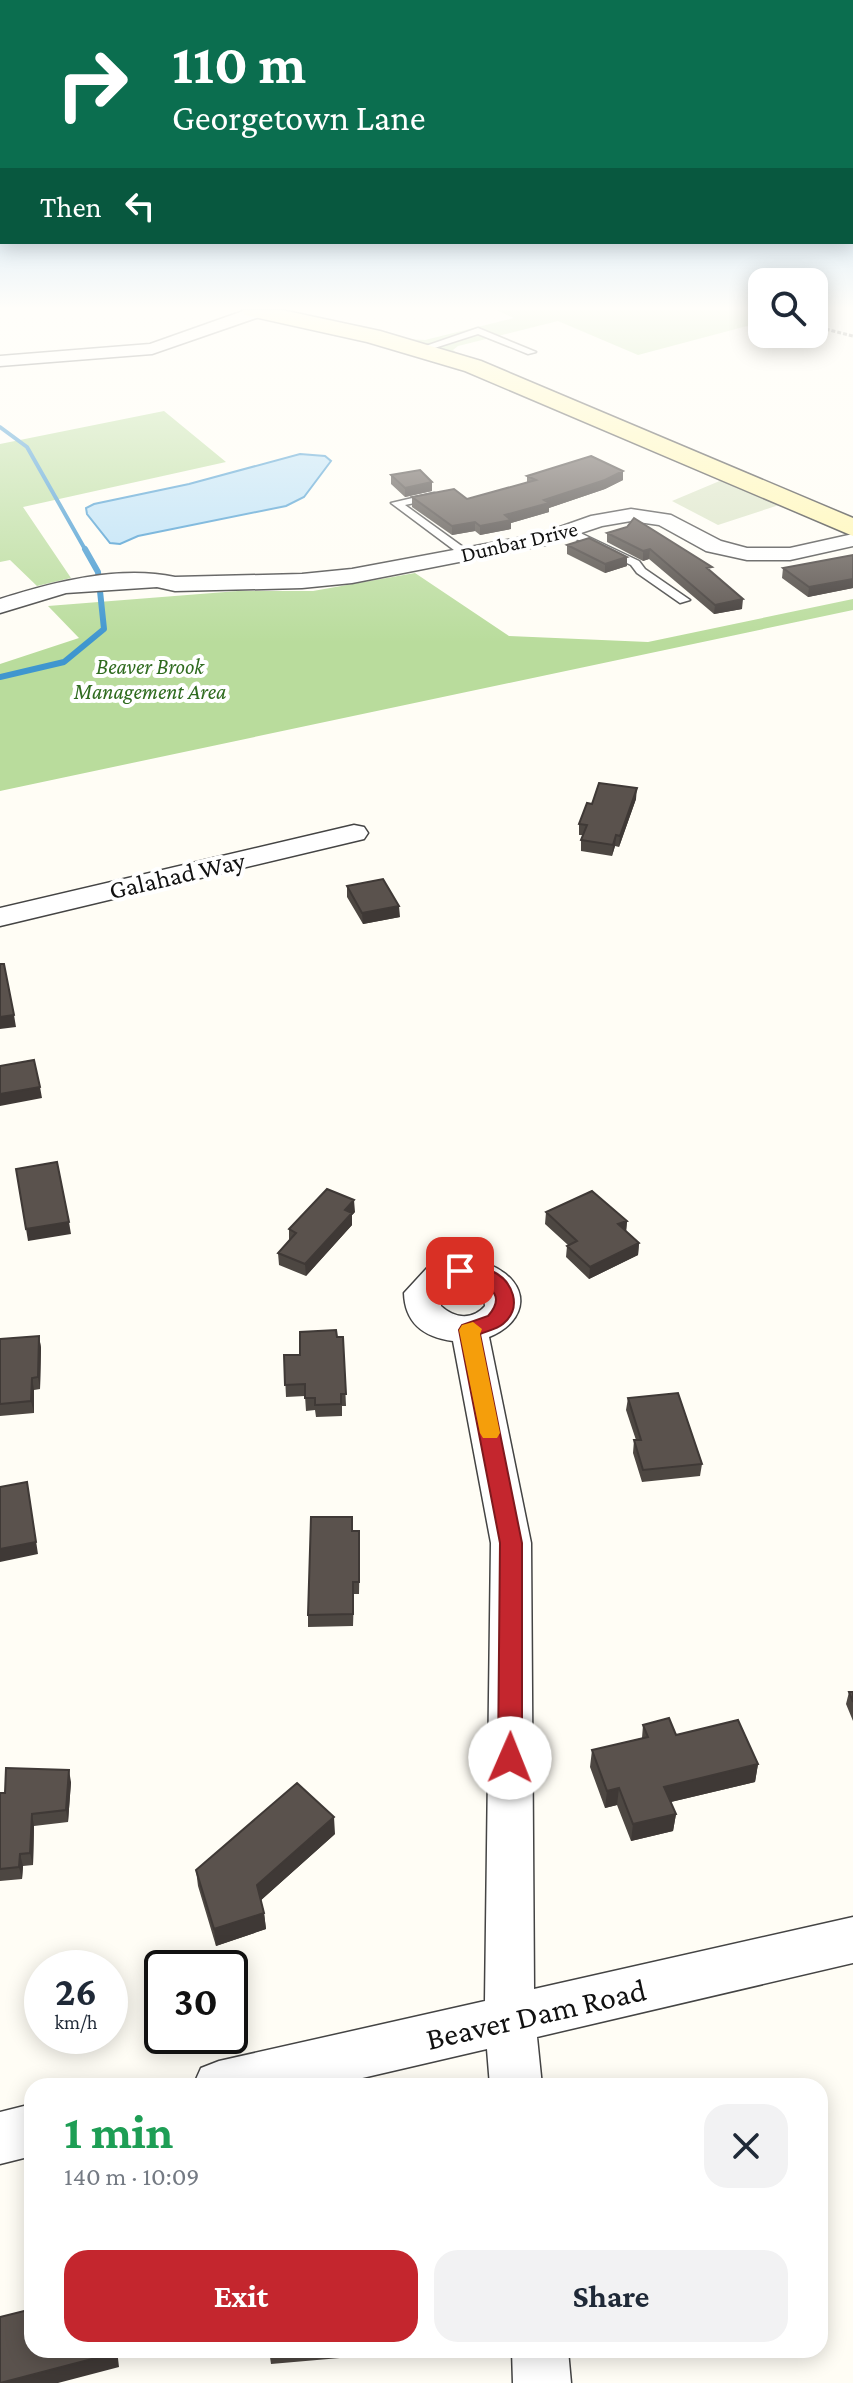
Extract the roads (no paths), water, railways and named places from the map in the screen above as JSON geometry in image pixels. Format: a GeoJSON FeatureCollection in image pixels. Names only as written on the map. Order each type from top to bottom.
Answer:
{"type":"FeatureCollection","features":[{"type":"Feature","properties":{"kind":"main road"},"geometry":{"type":"LineString","coordinates":[[604,421],[853,528]]}},
{"type":"Feature","properties":{"kind":"street","name":"Dunbar Drive"},"geometry":{"type":"LineString","coordinates":[[9,604],[64,592],[133,587],[157,591],[175,584],[328,579],[466,554],[570,532],[598,520],[631,515],[664,519],[714,546],[747,554],[790,554],[853,540]]}},
{"type":"Feature","properties":{"kind":"street","name":"Galahad Way"},"geometry":{"type":"LineString","coordinates":[[0,917],[354,833]]}},
{"type":"Feature","properties":{"kind":"street"},"geometry":{"type":"LineString","coordinates":[[469,1330],[511,1543],[510,2020],[515,2078]]}},
{"type":"Feature","properties":{"kind":"street","name":"Beaver Dam Road"},"geometry":{"type":"LineString","coordinates":[[254,2078],[853,1940]]}},
{"type":"Feature","properties":{"kind":"street"},"geometry":{"type":"LineString","coordinates":[[0,2138],[24,2132]]}},
{"type":"Feature","properties":{"kind":"street"},"geometry":{"type":"LineString","coordinates":[[540,2358],[542,2383]]}},
{"type":"Feature","properties":{"kind":"lane"},"geometry":{"type":"LineString","coordinates":[[440,494],[396,503],[466,554]]}},
{"type":"Feature","properties":{"kind":"lane"},"geometry":{"type":"LineString","coordinates":[[570,532],[635,563],[641,571],[684,600]]}},
{"type":"Feature","properties":{"kind":"water"},"geometry":{"type":"Polygon","coordinates":[[[300,454],[325,456],[331,461],[304,497],[286,506],[138,536],[120,544],[110,543],[87,514],[86,508],[94,504],[189,484],[300,454]]]}},
{"type":"Feature","properties":{"kind":"waterway"},"geometry":{"type":"LineString","coordinates":[[0,427],[27,447],[86,551]]}},
{"type":"Feature","properties":{"kind":"waterway"},"geometry":{"type":"LineString","coordinates":[[0,677],[64,662],[104,629],[98,572],[85,549]]}},
{"type":"Feature","properties":{"kind":"park label","name":"Beaver Brook Management Area"},"geometry":{"type":"Point","coordinates":[150,678]}}]}
